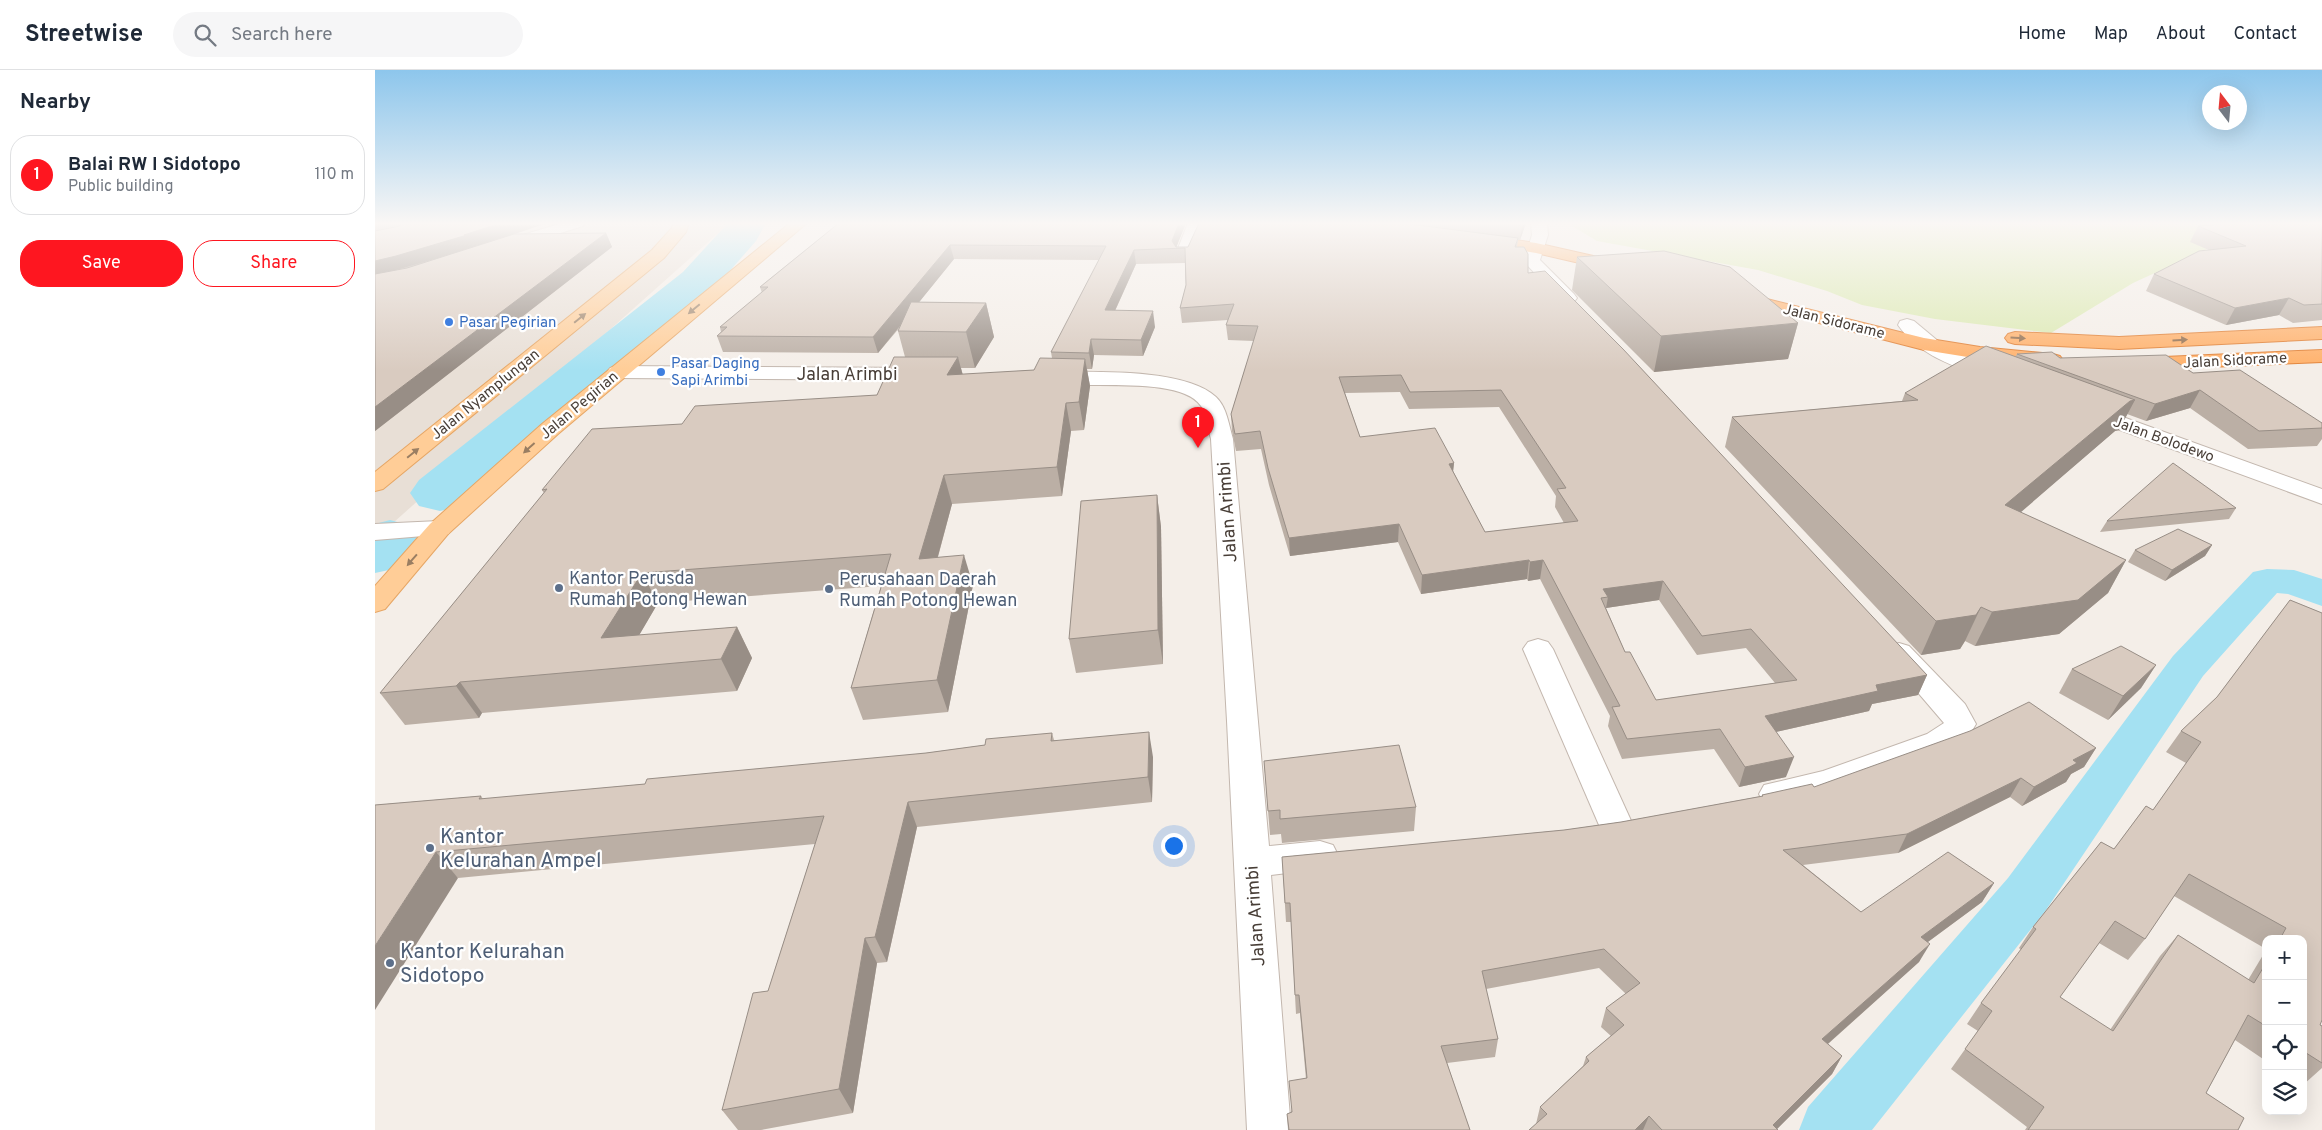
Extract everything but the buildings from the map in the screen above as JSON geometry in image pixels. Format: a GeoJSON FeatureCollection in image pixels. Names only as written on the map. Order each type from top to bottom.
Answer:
{"type":"FeatureCollection","features":[{"type":"Feature","properties":{"kind":"highway","name":"Jalan Sidorame"},"geometry":{"type":"LineString","coordinates":[[2070,361],[1980,353],[1924,344],[1732,287],[1907,325],[1975,336],[2119,343],[2322,333]]}},
{"type":"Feature","properties":{"kind":"highway","name":"Jalan Sidorame"},"geometry":{"type":"LineString","coordinates":[[2125,363],[2153,364],[2322,356]]}},
{"type":"Feature","properties":{"kind":"main road","name":"Jalan Nyamplungan"},"geometry":{"type":"LineString","coordinates":[[380,475],[634,272]]}},
{"type":"Feature","properties":{"kind":"main road","name":"Jalan Pegirian"},"geometry":{"type":"LineString","coordinates":[[375,603],[439,529],[550,429],[739,272]]}},
{"type":"Feature","properties":{"kind":"street"},"geometry":{"type":"LineString","coordinates":[[1542,272],[1584,314]]}},
{"type":"Feature","properties":{"kind":"street"},"geometry":{"type":"LineString","coordinates":[[1907,325],[1924,344],[1939,353],[2013,382]]}},
{"type":"Feature","properties":{"kind":"street","name":"Jalan Arimbi"},"geometry":{"type":"LineString","coordinates":[[617,372],[951,375]]}},
{"type":"Feature","properties":{"kind":"street","name":"Jalan Arimbi"},"geometry":{"type":"LineString","coordinates":[[1029,377],[1125,380],[1167,384],[1191,390],[1210,402],[1221,439],[1269,1130]]}},
{"type":"Feature","properties":{"kind":"street","name":"Jalan Bolodewo"},"geometry":{"type":"LineString","coordinates":[[2067,403],[2322,497]]}},
{"type":"Feature","properties":{"kind":"street"},"geometry":{"type":"LineString","coordinates":[[375,532],[439,529]]}},
{"type":"Feature","properties":{"kind":"street"},"geometry":{"type":"LineString","coordinates":[[1745,801],[1827,784],[1938,742],[1956,731],[1960,724],[1954,712],[1886,639]]}},
{"type":"Feature","properties":{"kind":"street"},"geometry":{"type":"LineString","coordinates":[[1539,649],[1616,825]]}},
{"type":"Feature","properties":{"kind":"street"},"geometry":{"type":"LineString","coordinates":[[1251,862],[1348,853]]}},
{"type":"Feature","properties":{"kind":"shaded area"},"geometry":{"type":"Polygon","coordinates":[[[375,272],[674,272],[375,539],[375,272]]]}},
{"type":"Feature","properties":{"kind":"green space"},"geometry":{"type":"Polygon","coordinates":[[[1766,272],[2156,272],[2133,283],[2051,333],[1935,319],[1862,305],[1827,291],[1766,272]]]}},
{"type":"Feature","properties":{"kind":"waterway"},"geometry":{"type":"LineString","coordinates":[[440,493],[698,281],[706,272]]}},
{"type":"Feature","properties":{"kind":"waterway"},"geometry":{"type":"LineString","coordinates":[[375,554],[390,539]]}},
{"type":"Feature","properties":{"kind":"waterway"},"geometry":{"type":"LineString","coordinates":[[1831,1130],[2027,894],[2188,666],[2239,609],[2267,581],[2294,582],[2322,594]]}},
{"type":"Feature","properties":{"kind":"place","name":"Pasar Pegirian"},"geometry":{"type":"Point","coordinates":[449,322]}},
{"type":"Feature","properties":{"kind":"place","name":"Pasar Daging Sapi Arimbi"},"geometry":{"type":"Point","coordinates":[661,372]}},
{"type":"Feature","properties":{"kind":"place","name":"Balai RW I Sidotopo"},"geometry":{"type":"Point","coordinates":[1198,448]}},
{"type":"Feature","properties":{"kind":"place","name":"Kantor Perusda Rumah Potong Hewan"},"geometry":{"type":"Point","coordinates":[559,588]}},
{"type":"Feature","properties":{"kind":"place","name":"Perusahaan Daerah Rumah Potong Hewan"},"geometry":{"type":"Point","coordinates":[829,589]}},
{"type":"Feature","properties":{"kind":"place","name":"Kantor Kelurahan Ampel"},"geometry":{"type":"Point","coordinates":[430,848]}},
{"type":"Feature","properties":{"kind":"place","name":"Kantor Kelurahan Sidotopo"},"geometry":{"type":"Point","coordinates":[390,963]}}]}
